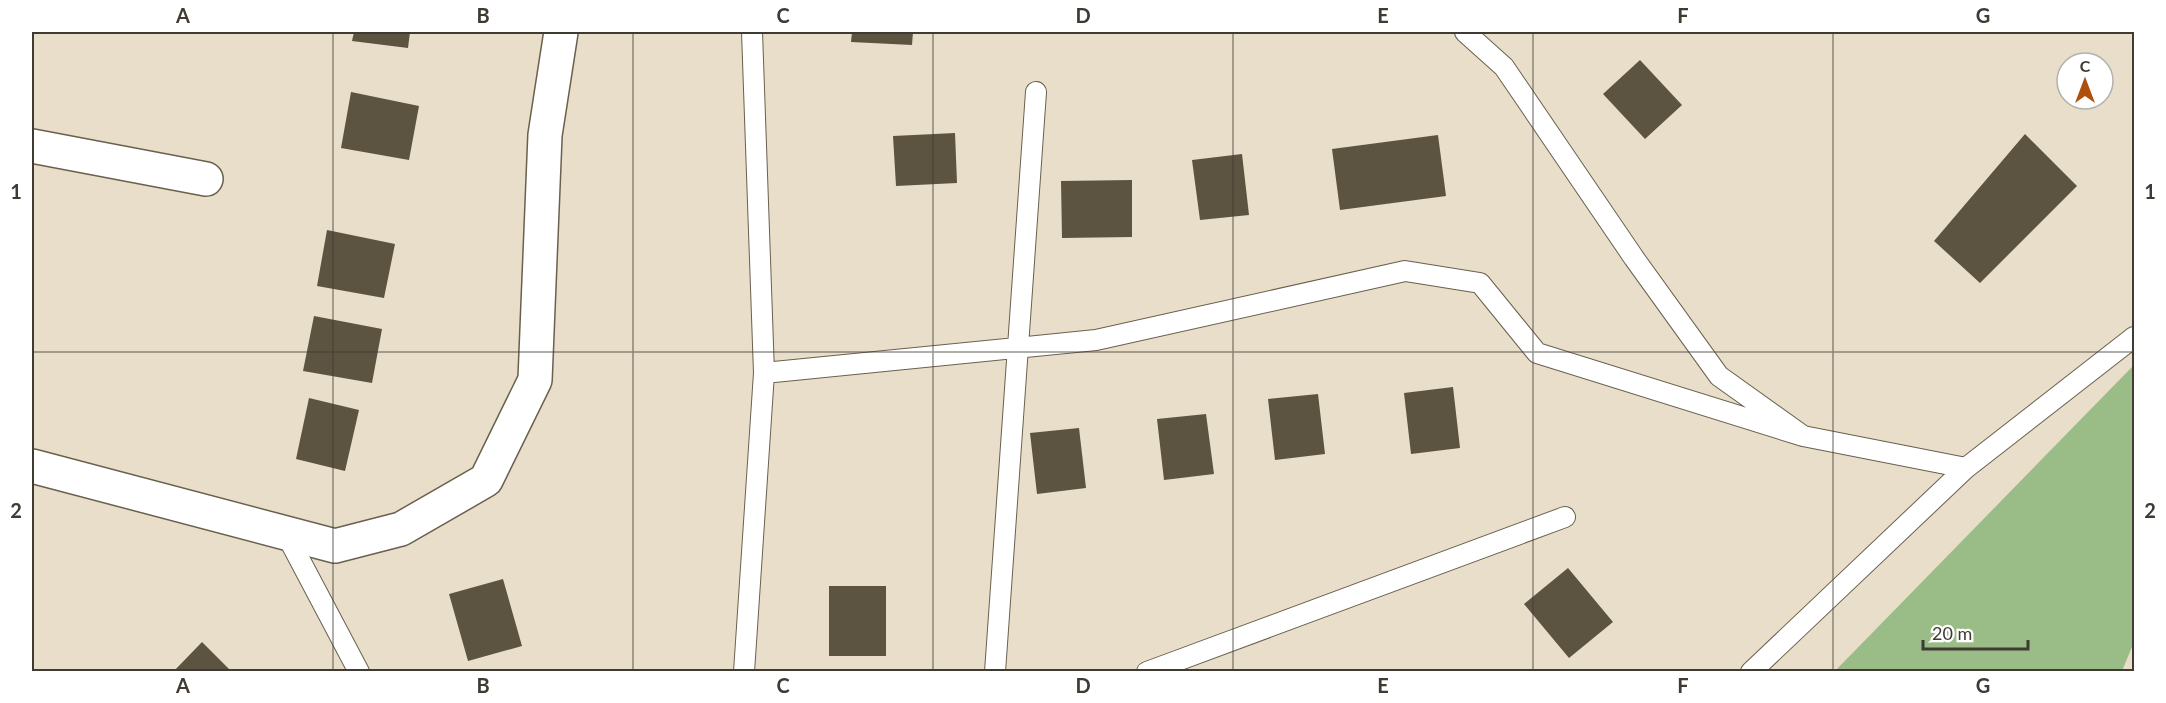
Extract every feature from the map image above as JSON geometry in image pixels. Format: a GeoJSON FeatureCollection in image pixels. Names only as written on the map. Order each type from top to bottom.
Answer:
{"type":"FeatureCollection","features":[{"type":"Feature","properties":{"kind":"street"},"geometry":{"type":"LineString","coordinates":[[32,466],[335,546],[401,529],[486,480],[535,380],[545,135],[561,32]]}},
{"type":"Feature","properties":{"kind":"street"},"geometry":{"type":"LineString","coordinates":[[32,146],[206,179]]}},
{"type":"Feature","properties":{"kind":"lane"},"geometry":{"type":"LineString","coordinates":[[744,672],[764,373],[752,32]]}},
{"type":"Feature","properties":{"kind":"lane"},"geometry":{"type":"LineString","coordinates":[[1465,32],[1504,67],[1634,258],[1719,376],[1803,436]]}},
{"type":"Feature","properties":{"kind":"lane"},"geometry":{"type":"LineString","coordinates":[[995,672],[1036,92]]}},
{"type":"Feature","properties":{"kind":"lane"},"geometry":{"type":"LineString","coordinates":[[764,373],[1096,340],[1405,271],[1480,283],[1537,353],[1803,436],[1966,468]]}},
{"type":"Feature","properties":{"kind":"lane"},"geometry":{"type":"LineString","coordinates":[[1751,672],[1966,468],[2134,337]]}},
{"type":"Feature","properties":{"kind":"lane"},"geometry":{"type":"LineString","coordinates":[[1147,672],[1564,517]]}},
{"type":"Feature","properties":{"kind":"lane"},"geometry":{"type":"LineString","coordinates":[[285,532],[359,672]]}},
{"type":"Feature","properties":{"kind":"green space"},"geometry":{"type":"Polygon","coordinates":[[[2133,366],[2134,642],[2122,671],[1835,671],[2133,366]]]}},
{"type":"Feature","properties":{"kind":"building"},"geometry":{"type":"Polygon","coordinates":[[[354,32],[410,32],[408,48],[352,41],[354,32]]]}},
{"type":"Feature","properties":{"kind":"building"},"geometry":{"type":"Polygon","coordinates":[[[852,32],[913,32],[912,45],[851,42],[852,32]]]}},
{"type":"Feature","properties":{"kind":"building"},"geometry":{"type":"Polygon","coordinates":[[[1640,60],[1682,105],[1645,139],[1603,94],[1640,60]]]}},
{"type":"Feature","properties":{"kind":"building"},"geometry":{"type":"Polygon","coordinates":[[[351,92],[419,106],[409,160],[341,148],[351,92]]]}},
{"type":"Feature","properties":{"kind":"building"},"geometry":{"type":"Polygon","coordinates":[[[955,133],[957,183],[896,186],[893,136],[955,133]]]}},
{"type":"Feature","properties":{"kind":"building"},"geometry":{"type":"Polygon","coordinates":[[[2025,134],[2077,186],[1980,283],[1934,241],[2025,134]]]}},
{"type":"Feature","properties":{"kind":"building"},"geometry":{"type":"Polygon","coordinates":[[[1438,135],[1446,196],[1340,210],[1332,149],[1438,135]]]}},
{"type":"Feature","properties":{"kind":"building"},"geometry":{"type":"Polygon","coordinates":[[[1242,154],[1249,215],[1200,220],[1192,160],[1242,154]]]}},
{"type":"Feature","properties":{"kind":"building"},"geometry":{"type":"Polygon","coordinates":[[[1132,180],[1132,237],[1062,238],[1061,181],[1132,180]]]}},
{"type":"Feature","properties":{"kind":"building"},"geometry":{"type":"Polygon","coordinates":[[[327,230],[395,244],[384,298],[317,286],[327,230]]]}},
{"type":"Feature","properties":{"kind":"building"},"geometry":{"type":"Polygon","coordinates":[[[314,316],[382,329],[372,383],[303,371],[314,316]]]}},
{"type":"Feature","properties":{"kind":"building"},"geometry":{"type":"Polygon","coordinates":[[[1453,387],[1460,448],[1411,454],[1404,393],[1453,387]]]}},
{"type":"Feature","properties":{"kind":"building"},"geometry":{"type":"Polygon","coordinates":[[[1318,394],[1325,454],[1275,460],[1268,399],[1318,394]]]}},
{"type":"Feature","properties":{"kind":"building"},"geometry":{"type":"Polygon","coordinates":[[[309,398],[359,410],[345,471],[296,459],[309,398]]]}},
{"type":"Feature","properties":{"kind":"building"},"geometry":{"type":"Polygon","coordinates":[[[1206,414],[1214,474],[1164,480],[1157,419],[1206,414]]]}},
{"type":"Feature","properties":{"kind":"building"},"geometry":{"type":"Polygon","coordinates":[[[1079,428],[1086,488],[1037,494],[1030,433],[1079,428]]]}},
{"type":"Feature","properties":{"kind":"building"},"geometry":{"type":"Polygon","coordinates":[[[1568,568],[1613,622],[1569,658],[1524,604],[1568,568]]]}},
{"type":"Feature","properties":{"kind":"building"},"geometry":{"type":"Polygon","coordinates":[[[503,579],[522,646],[468,661],[449,594],[503,579]]]}},
{"type":"Feature","properties":{"kind":"building"},"geometry":{"type":"Polygon","coordinates":[[[829,586],[886,586],[886,656],[829,656],[829,586]]]}},
{"type":"Feature","properties":{"kind":"building"},"geometry":{"type":"Polygon","coordinates":[[[202,642],[232,672],[173,672],[202,642]]]}}]}
